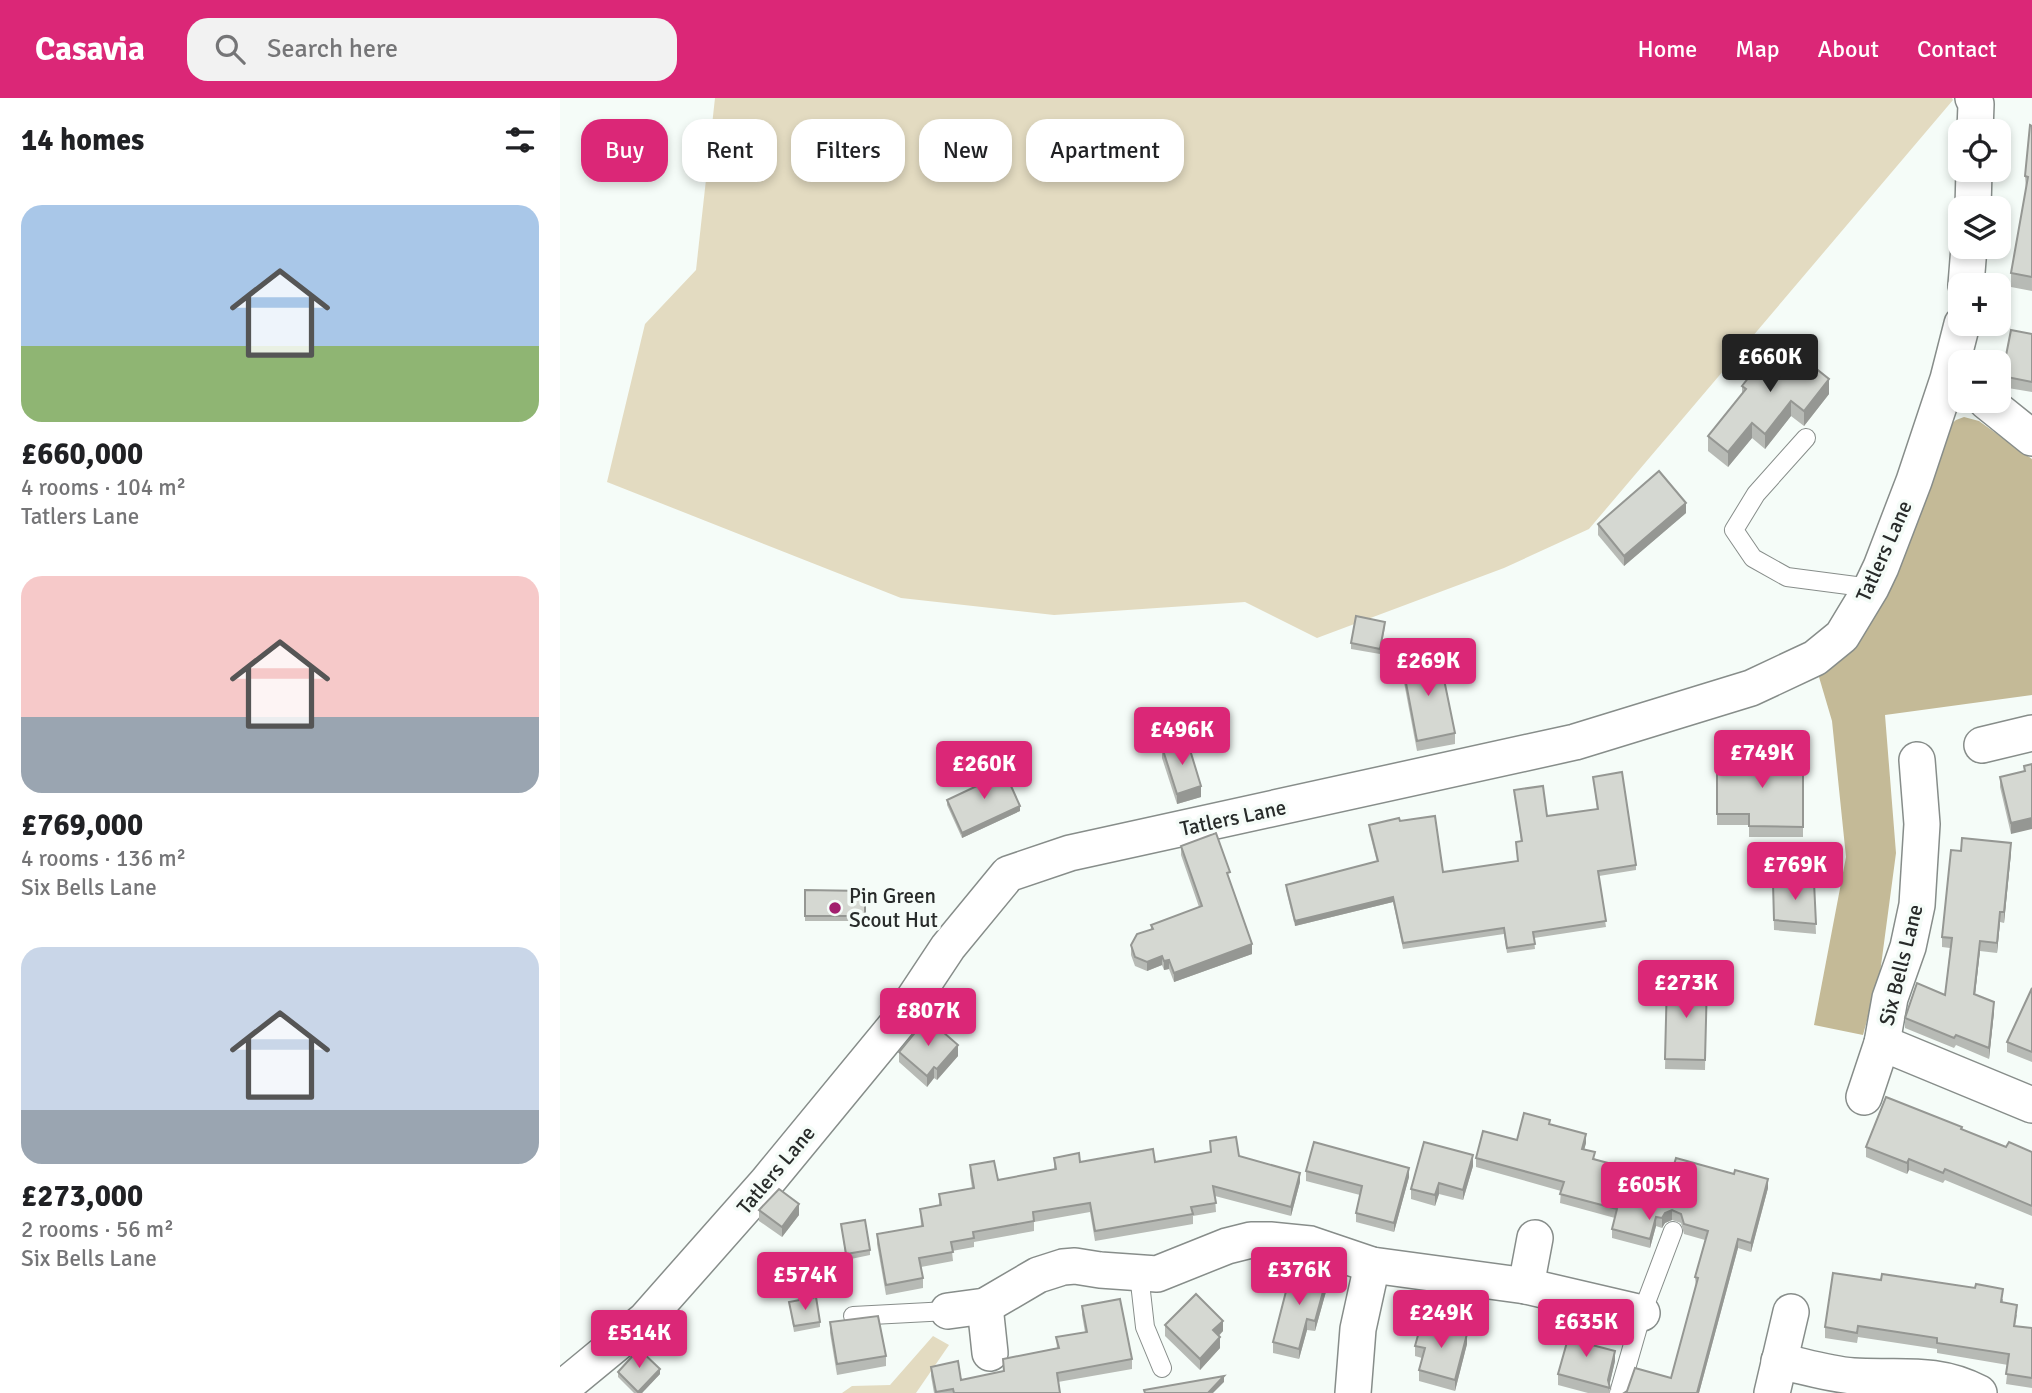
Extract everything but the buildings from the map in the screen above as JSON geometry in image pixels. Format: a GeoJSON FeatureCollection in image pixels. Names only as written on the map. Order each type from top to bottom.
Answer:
{"type":"FeatureCollection","features":[{"type":"Feature","properties":{"kind":"street"},"geometry":{"type":"LineString","coordinates":[[1973,98],[1976,104],[1975,119]]}},
{"type":"Feature","properties":{"kind":"street","name":"Tatlers Lane"},"geometry":{"type":"LineString","coordinates":[[560,1390],[645,1320],[767,1182],[897,1024],[948,947],[1008,874],[1070,853],[1575,742],[1751,688],[1815,658],[1842,636],[1871,588],[1948,397]]}},
{"type":"Feature","properties":{"kind":"street"},"geometry":{"type":"LineString","coordinates":[[2001,413],[2032,438]]}},
{"type":"Feature","properties":{"kind":"street"},"geometry":{"type":"LineString","coordinates":[[1982,745],[2032,733]]}},
{"type":"Feature","properties":{"kind":"street","name":"Six Bells Lane"},"geometry":{"type":"LineString","coordinates":[[1864,1097],[1882,1043],[1890,998],[1908,947],[1917,905],[1922,824],[1917,760]]}},
{"type":"Feature","properties":{"kind":"street","name":"Six Bells Lane"},"geometry":{"type":"LineString","coordinates":[[1882,1043],[2032,1105]]}},
{"type":"Feature","properties":{"kind":"street"},"geometry":{"type":"LineString","coordinates":[[1526,1286],[1535,1238]]}},
{"type":"Feature","properties":{"kind":"street"},"geometry":{"type":"LineString","coordinates":[[948,1311],[985,1306],[1038,1275],[1063,1267],[1157,1274],[1227,1246],[1251,1240],[1287,1240],[1310,1244],[1372,1265],[1526,1286],[1642,1313]]}},
{"type":"Feature","properties":{"kind":"street"},"geometry":{"type":"LineString","coordinates":[[1353,1393],[1358,1329],[1372,1265]]}},
{"type":"Feature","properties":{"kind":"street"},"geometry":{"type":"LineString","coordinates":[[985,1306],[989,1353]]}},
{"type":"Feature","properties":{"kind":"street"},"geometry":{"type":"LineString","coordinates":[[1791,1312],[1775,1377],[1917,1375],[1965,1385],[1979,1393]]}},
{"type":"Feature","properties":{"kind":"lane"},"geometry":{"type":"LineString","coordinates":[[1805,438],[1756,494],[1734,530],[1753,558],[1787,577],[1871,588]]}},
{"type":"Feature","properties":{"kind":"lane"},"geometry":{"type":"LineString","coordinates":[[1619,1393],[1642,1313],[1673,1231]]}},
{"type":"Feature","properties":{"kind":"lane"},"geometry":{"type":"LineString","coordinates":[[1139,1274],[1145,1327],[1162,1368]]}},
{"type":"Feature","properties":{"kind":"lane"},"geometry":{"type":"LineString","coordinates":[[853,1316],[948,1311]]}},
{"type":"Feature","properties":{"kind":"shaded area"},"geometry":{"type":"Polygon","coordinates":[[[715,98],[1953,100],[1589,529],[1504,568],[1317,638],[1245,602],[1054,615],[901,598],[607,482],[645,324],[696,270],[706,182],[777,182],[777,119],[713,119],[715,98]]]}},
{"type":"Feature","properties":{"kind":"shaded area"},"geometry":{"type":"Polygon","coordinates":[[[1964,417],[1979,421],[2032,459],[2032,695],[1885,715],[1896,853],[1880,973],[1863,1035],[1814,1025],[1846,857],[1832,721],[1819,677],[1849,652],[1949,426],[1964,417]]]}},
{"type":"Feature","properties":{"kind":"shaded area"},"geometry":{"type":"Polygon","coordinates":[[[933,1336],[949,1345],[916,1393],[842,1393],[852,1386],[890,1385],[933,1336]]]}},
{"type":"Feature","properties":{"kind":"place","name":"Pin Green Scout Hut"},"geometry":{"type":"Point","coordinates":[835,908]}}]}
